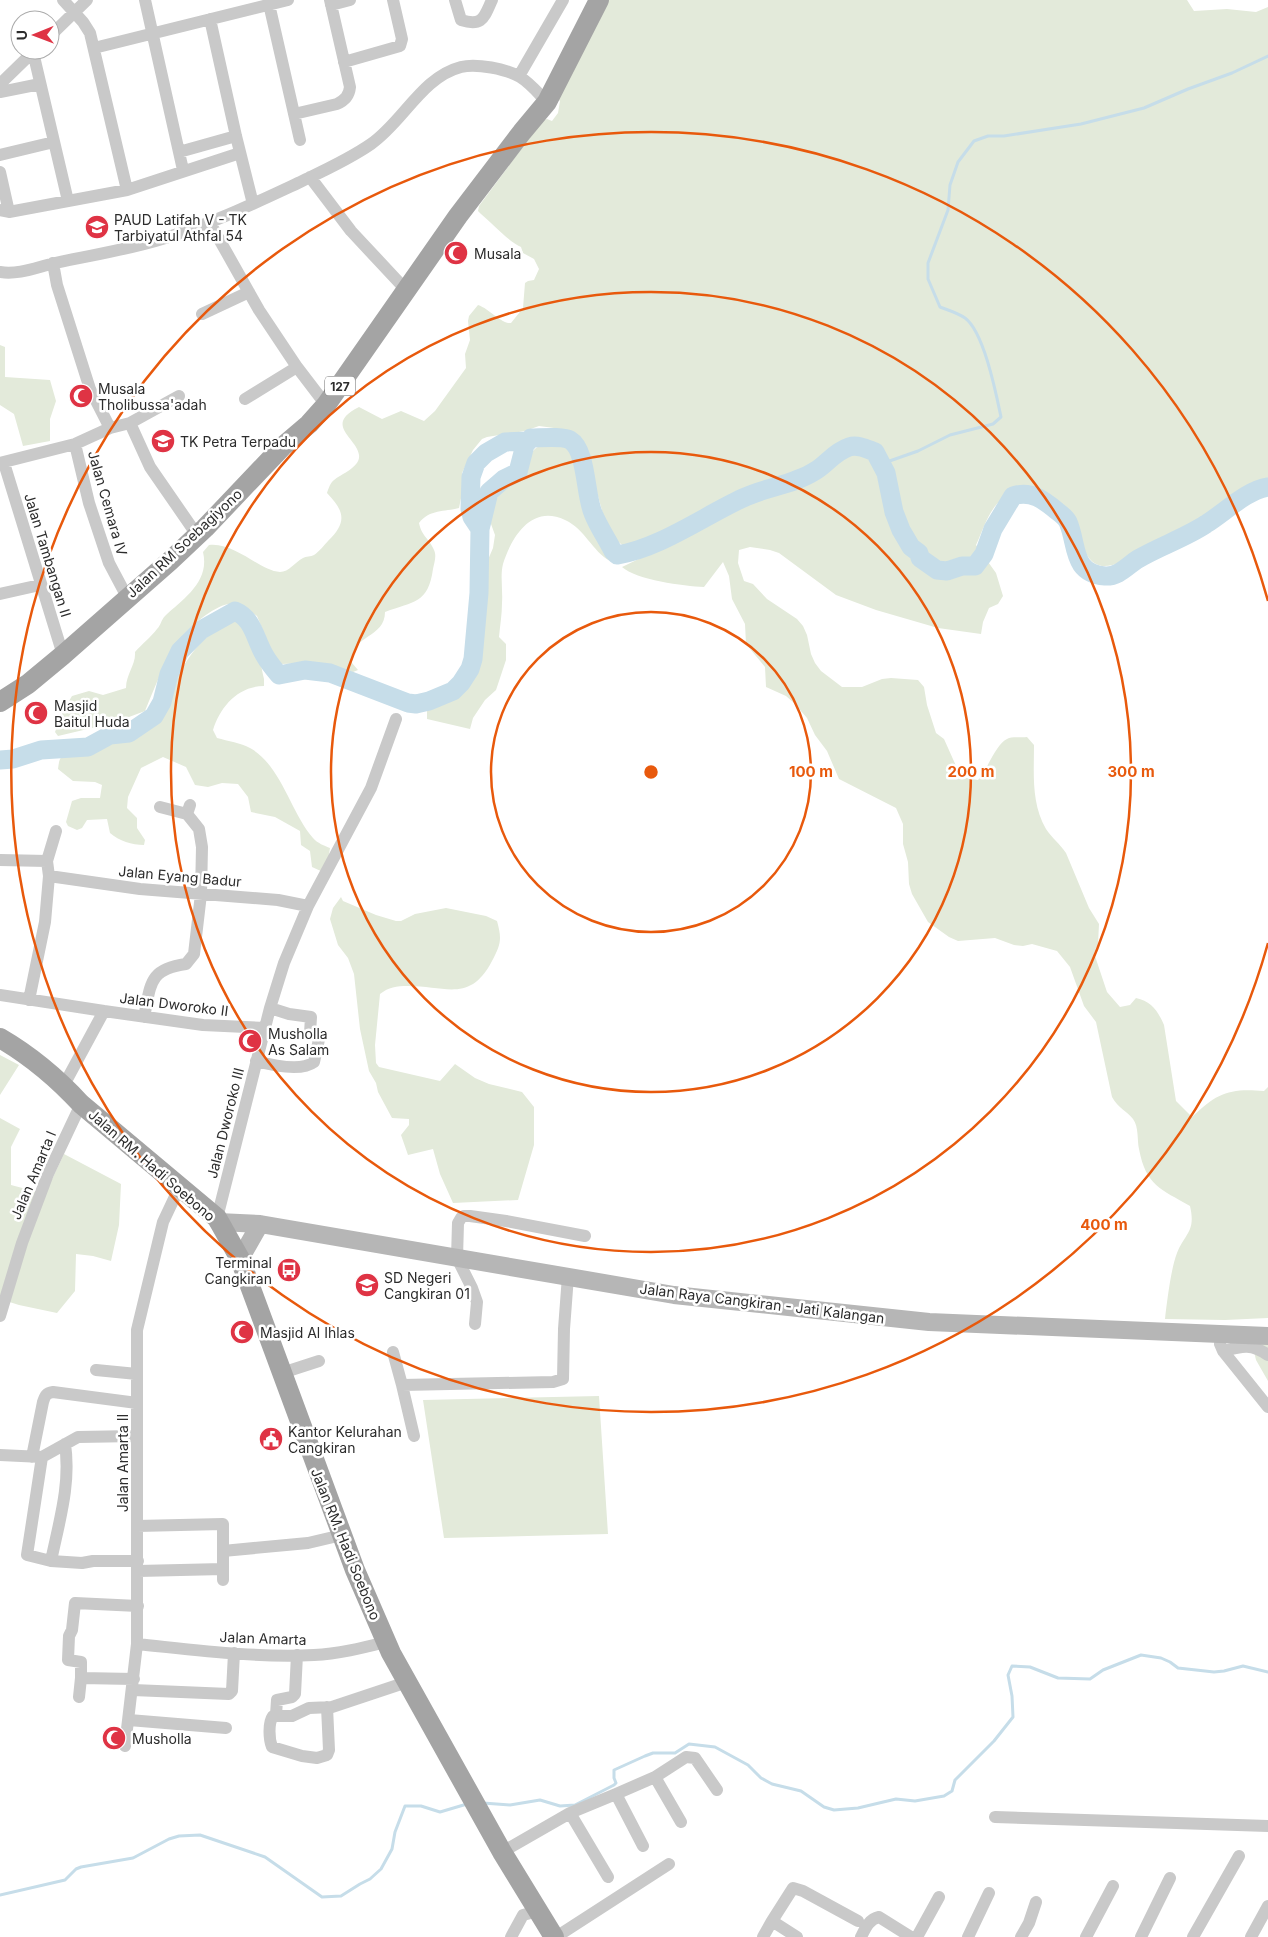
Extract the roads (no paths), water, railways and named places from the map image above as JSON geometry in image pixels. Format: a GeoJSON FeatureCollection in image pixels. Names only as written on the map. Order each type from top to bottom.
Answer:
{"type":"FeatureCollection","features":[{"type":"Feature","properties":{"kind":"main road","name":"Jalan RM Soebagiyono"},"geometry":{"type":"LineString","coordinates":[[0,702],[28,684],[63,655],[197,536],[282,447],[326,405],[464,208],[547,102],[593,2]]}},
{"type":"Feature","properties":{"kind":"main road","name":"Jalan RM. Hadi Soebono"},"geometry":{"type":"LineString","coordinates":[[0,1038],[26,1053],[64,1085],[81,1104],[180,1186],[217,1220],[240,1259],[342,1535],[386,1642],[502,1852],[555,1937]]}},
{"type":"Feature","properties":{"kind":"street"},"geometry":{"type":"LineString","coordinates":[[63,0],[87,26],[94,48],[127,190]]}},
{"type":"Feature","properties":{"kind":"street"},"geometry":{"type":"LineString","coordinates":[[60,26],[88,0]]}},
{"type":"Feature","properties":{"kind":"street"},"geometry":{"type":"LineString","coordinates":[[145,0],[183,170]]}},
{"type":"Feature","properties":{"kind":"street"},"geometry":{"type":"LineString","coordinates":[[94,48],[288,0]]}},
{"type":"Feature","properties":{"kind":"street"},"geometry":{"type":"LineString","coordinates":[[294,114],[337,104],[343,101],[349,93],[350,87],[330,2],[350,0]]}},
{"type":"Feature","properties":{"kind":"street"},"geometry":{"type":"LineString","coordinates":[[344,62],[400,46],[402,39],[393,0]]}},
{"type":"Feature","properties":{"kind":"street"},"geometry":{"type":"LineString","coordinates":[[455,0],[461,20],[477,22],[483,19],[492,0]]}},
{"type":"Feature","properties":{"kind":"street"},"geometry":{"type":"LineString","coordinates":[[519,76],[563,0]]}},
{"type":"Feature","properties":{"kind":"street"},"geometry":{"type":"LineString","coordinates":[[269,4],[300,140]]}},
{"type":"Feature","properties":{"kind":"street"},"geometry":{"type":"LineString","coordinates":[[210,19],[240,153],[254,204]]}},
{"type":"Feature","properties":{"kind":"street"},"geometry":{"type":"LineString","coordinates":[[0,84],[25,60]]}},
{"type":"Feature","properties":{"kind":"street"},"geometry":{"type":"LineString","coordinates":[[36,60],[68,201]]}},
{"type":"Feature","properties":{"kind":"street"},"geometry":{"type":"LineString","coordinates":[[0,272],[33,270],[53,263],[160,240],[210,223],[254,204],[347,160],[384,135],[431,83],[454,69],[464,66],[486,66],[519,76],[547,102]]}},
{"type":"Feature","properties":{"kind":"street"},"geometry":{"type":"LineString","coordinates":[[0,92],[40,84]]}},
{"type":"Feature","properties":{"kind":"street"},"geometry":{"type":"LineString","coordinates":[[179,152],[236,136]]}},
{"type":"Feature","properties":{"kind":"street"},"geometry":{"type":"LineString","coordinates":[[0,155],[54,142]]}},
{"type":"Feature","properties":{"kind":"street"},"geometry":{"type":"LineString","coordinates":[[0,172],[5,211],[127,190],[183,170],[240,153]]}},
{"type":"Feature","properties":{"kind":"street"},"geometry":{"type":"LineString","coordinates":[[310,177],[351,231],[407,291]]}},
{"type":"Feature","properties":{"kind":"street"},"geometry":{"type":"LineString","coordinates":[[210,223],[249,292],[297,367],[326,405]]}},
{"type":"Feature","properties":{"kind":"street"},"geometry":{"type":"LineString","coordinates":[[53,263],[57,284],[90,389],[110,428]]}},
{"type":"Feature","properties":{"kind":"street"},"geometry":{"type":"LineString","coordinates":[[202,314],[249,292]]}},
{"type":"Feature","properties":{"kind":"street"},"geometry":{"type":"LineString","coordinates":[[245,399],[297,367]]}},
{"type":"Feature","properties":{"kind":"street"},"geometry":{"type":"LineString","coordinates":[[2,463],[75,444],[110,428],[130,423],[179,396]]}},
{"type":"Feature","properties":{"kind":"street"},"geometry":{"type":"LineString","coordinates":[[130,423],[150,467],[197,536]]}},
{"type":"Feature","properties":{"kind":"street","name":"Jalan Cemara IV"},"geometry":{"type":"LineString","coordinates":[[75,444],[90,503],[109,563],[127,597]]}},
{"type":"Feature","properties":{"kind":"street","name":"Jalan Tambangan II"},"geometry":{"type":"LineString","coordinates":[[2,463],[63,655]]}},
{"type":"Feature","properties":{"kind":"street"},"geometry":{"type":"LineString","coordinates":[[0,594],[40,585]]}},
{"type":"Feature","properties":{"kind":"street","name":"Jalan Dworoko III"},"geometry":{"type":"LineString","coordinates":[[217,1220],[256,1061],[284,963],[308,906],[371,788],[396,719]]}},
{"type":"Feature","properties":{"kind":"street"},"geometry":{"type":"LineString","coordinates":[[144,1017],[153,978],[159,972],[173,966],[186,964],[194,954],[201,894],[202,846],[199,829],[188,810],[160,807]]}},
{"type":"Feature","properties":{"kind":"street"},"geometry":{"type":"LineString","coordinates":[[29,1000],[45,922],[49,876],[47,861],[56,831]]}},
{"type":"Feature","properties":{"kind":"street"},"geometry":{"type":"LineString","coordinates":[[0,860],[47,861]]}},
{"type":"Feature","properties":{"kind":"street","name":"Jalan Eyang Badur"},"geometry":{"type":"LineString","coordinates":[[49,876],[140,889],[278,900],[308,906]]}},
{"type":"Feature","properties":{"kind":"street"},"geometry":{"type":"LineString","coordinates":[[0,995],[104,1011]]}},
{"type":"Feature","properties":{"kind":"street"},"geometry":{"type":"LineString","coordinates":[[256,1061],[279,1066],[308,1065],[314,1062],[320,1035],[310,1033],[311,1017],[289,1014],[270,1008]]}},
{"type":"Feature","properties":{"kind":"street","name":"Jalan Dworoko II"},"geometry":{"type":"LineString","coordinates":[[64,1085],[104,1011],[203,1025],[265,1028]]}},
{"type":"Feature","properties":{"kind":"street","name":"Jalan Amarta I"},"geometry":{"type":"LineString","coordinates":[[0,1316],[28,1225],[48,1174],[81,1104]]}},
{"type":"Feature","properties":{"kind":"street","name":"Jalan Amarta II"},"geometry":{"type":"LineString","coordinates":[[125,1746],[137,1644],[137,1330],[163,1222],[180,1186]]}},
{"type":"Feature","properties":{"kind":"street"},"geometry":{"type":"LineString","coordinates":[[476,1324],[477,1302],[457,1258],[458,1223],[464,1216],[506,1221],[585,1236]]}},
{"type":"Feature","properties":{"kind":"street","name":"Jalan Raya Cangkiran - Jati Kalangan"},"geometry":{"type":"LineString","coordinates":[[217,1220],[260,1224],[674,1295],[928,1322],[1220,1343],[1268,1336]]}},
{"type":"Feature","properties":{"kind":"street"},"geometry":{"type":"LineString","coordinates":[[240,1259],[260,1224]]}},
{"type":"Feature","properties":{"kind":"street"},"geometry":{"type":"LineString","coordinates":[[402,1385],[560,1381],[564,1375],[564,1329],[568,1276]]}},
{"type":"Feature","properties":{"kind":"street"},"geometry":{"type":"LineString","coordinates":[[1220,1343],[1249,1346],[1259,1349],[1268,1355]]}},
{"type":"Feature","properties":{"kind":"street"},"geometry":{"type":"LineString","coordinates":[[1220,1343],[1268,1407]]}},
{"type":"Feature","properties":{"kind":"street"},"geometry":{"type":"LineString","coordinates":[[394,1352],[414,1436]]}},
{"type":"Feature","properties":{"kind":"street"},"geometry":{"type":"LineString","coordinates":[[282,1373],[319,1361]]}},
{"type":"Feature","properties":{"kind":"street"},"geometry":{"type":"LineString","coordinates":[[96,1370],[137,1374]]}},
{"type":"Feature","properties":{"kind":"street"},"geometry":{"type":"LineString","coordinates":[[136,1403],[48,1393],[45,1396],[27,1554],[51,1561],[82,1563],[92,1561],[223,1575],[223,1518],[137,1526]]}},
{"type":"Feature","properties":{"kind":"street"},"geometry":{"type":"LineString","coordinates":[[0,1455],[37,1457],[78,1437],[136,1436]]}},
{"type":"Feature","properties":{"kind":"street"},"geometry":{"type":"LineString","coordinates":[[51,1561],[66,1487],[67,1463],[65,1444]]}},
{"type":"Feature","properties":{"kind":"street"},"geometry":{"type":"LineString","coordinates":[[223,1551],[308,1543],[342,1535]]}},
{"type":"Feature","properties":{"kind":"street"},"geometry":{"type":"LineString","coordinates":[[79,1697],[81,1662],[68,1660],[69,1636],[72,1630],[74,1604],[138,1606]]}},
{"type":"Feature","properties":{"kind":"street","name":"Jalan Amarta"},"geometry":{"type":"LineString","coordinates":[[137,1644],[234,1654],[314,1655],[349,1651],[386,1642]]}},
{"type":"Feature","properties":{"kind":"street"},"geometry":{"type":"LineString","coordinates":[[81,1678],[229,1694],[232,1691],[234,1654]]}},
{"type":"Feature","properties":{"kind":"street"},"geometry":{"type":"LineString","coordinates":[[276,1715],[278,1700],[291,1698],[295,1694],[297,1655]]}},
{"type":"Feature","properties":{"kind":"street"},"geometry":{"type":"LineString","coordinates":[[327,1707],[328,1754],[321,1757],[302,1756],[274,1748],[271,1742],[270,1719],[276,1715],[292,1716],[306,1708],[327,1707],[407,1682]]}},
{"type":"Feature","properties":{"kind":"street"},"geometry":{"type":"LineString","coordinates":[[129,1720],[226,1728]]}},
{"type":"Feature","properties":{"kind":"street"},"geometry":{"type":"LineString","coordinates":[[502,1852],[570,1813],[654,1777],[686,1757],[693,1757],[717,1790]]}},
{"type":"Feature","properties":{"kind":"street"},"geometry":{"type":"LineString","coordinates":[[654,1777],[681,1822]]}},
{"type":"Feature","properties":{"kind":"street"},"geometry":{"type":"LineString","coordinates":[[616,1794],[643,1846]]}},
{"type":"Feature","properties":{"kind":"street"},"geometry":{"type":"LineString","coordinates":[[570,1813],[608,1877]]}},
{"type":"Feature","properties":{"kind":"street"},"geometry":{"type":"LineString","coordinates":[[995,1817],[1268,1826]]}},
{"type":"Feature","properties":{"kind":"street"},"geometry":{"type":"LineString","coordinates":[[1193,1937],[1240,1856]]}},
{"type":"Feature","properties":{"kind":"street"},"geometry":{"type":"LineString","coordinates":[[555,1937],[669,1864]]}},
{"type":"Feature","properties":{"kind":"street"},"geometry":{"type":"LineString","coordinates":[[1141,1937],[1170,1878]]}},
{"type":"Feature","properties":{"kind":"street"},"geometry":{"type":"LineString","coordinates":[[1086,1937],[1113,1886]]}},
{"type":"Feature","properties":{"kind":"street"},"geometry":{"type":"LineString","coordinates":[[763,1937],[793,1888],[803,1891],[858,1921]]}},
{"type":"Feature","properties":{"kind":"street"},"geometry":{"type":"LineString","coordinates":[[968,1937],[989,1894]]}},
{"type":"Feature","properties":{"kind":"street"},"geometry":{"type":"LineString","coordinates":[[916,1937],[939,1897]]}},
{"type":"Feature","properties":{"kind":"street"},"geometry":{"type":"LineString","coordinates":[[1021,1937],[1029,1923],[1036,1902]]}},
{"type":"Feature","properties":{"kind":"street"},"geometry":{"type":"LineString","coordinates":[[1252,1937],[1268,1906]]}},
{"type":"Feature","properties":{"kind":"street"},"geometry":{"type":"LineString","coordinates":[[510,1937],[523,1915],[538,1910]]}},
{"type":"Feature","properties":{"kind":"street"},"geometry":{"type":"LineString","coordinates":[[861,1937],[869,1923],[874,1918],[879,1917],[910,1937]]}},
{"type":"Feature","properties":{"kind":"street"},"geometry":{"type":"LineString","coordinates":[[772,1921],[798,1937]]}},
{"type":"Feature","properties":{"kind":"waterway"},"geometry":{"type":"LineString","coordinates":[[881,464],[918,451],[950,435],[993,424],[1001,417],[988,364],[978,336],[972,325],[965,318],[940,307],[928,279],[928,263],[948,210],[950,185],[958,162],[974,141],[988,136],[1004,136],[1081,124],[1144,108],[1232,73],[1268,56]]}},
{"type":"Feature","properties":{"kind":"waterway"},"geometry":{"type":"LineString","coordinates":[[0,760],[13,759],[41,750],[88,747],[110,735],[129,733],[154,716],[162,702],[169,674],[180,651],[201,630],[235,611],[246,619],[265,656],[279,675],[305,670],[330,673],[408,703],[416,704],[453,691],[470,669],[473,659],[479,593],[480,529],[489,492],[504,479],[518,472],[525,445],[531,438],[562,438],[570,440],[576,445],[583,463],[590,505],[597,523],[617,555],[649,546],[665,539],[752,494],[807,476],[839,452],[852,446],[862,447],[875,452],[886,473],[894,512],[901,530],[911,547],[919,553],[920,558],[937,570],[947,571],[962,566],[975,566],[984,554],[993,529],[1013,496],[1020,494],[1037,497],[1062,515],[1068,522],[1081,564],[1086,570],[1094,574],[1110,576],[1119,573],[1146,554],[1198,529],[1252,492],[1268,487]]}},
{"type":"Feature","properties":{"kind":"waterway"},"geometry":{"type":"LineString","coordinates":[[480,529],[472,517],[470,509],[471,477],[476,463],[486,453],[505,442],[527,441]]}},
{"type":"Feature","properties":{"kind":"waterway"},"geometry":{"type":"LineString","coordinates":[[483,1803],[510,1805],[540,1800],[560,1806],[575,1805],[614,1785],[616,1783],[614,1770],[653,1753],[675,1753],[689,1744],[715,1747],[748,1765],[761,1778],[772,1784],[801,1791],[824,1807],[834,1810],[858,1808],[896,1799],[915,1801],[944,1796],[952,1791],[955,1780],[994,1741],[1013,1717],[1008,1675],[1012,1666],[1030,1667],[1058,1678],[1090,1679],[1103,1670],[1141,1655],[1161,1658],[1178,1668],[1214,1672],[1243,1666],[1268,1672]]}},
{"type":"Feature","properties":{"kind":"waterway"},"geometry":{"type":"LineString","coordinates":[[0,1895],[65,1880],[76,1869],[81,1867],[133,1858],[169,1839],[179,1836],[200,1835],[265,1857],[322,1897],[341,1896],[370,1879],[381,1869],[392,1849],[395,1832],[405,1806],[421,1806],[440,1812],[467,1804]]}},
{"type":"Feature","properties":{"kind":"place","name":"PAUD Latifah V - TK Tarbiyatul Athfal 54"},"geometry":{"type":"Point","coordinates":[97,227]}},
{"type":"Feature","properties":{"kind":"place","name":"Musala"},"geometry":{"type":"Point","coordinates":[456,253]}},
{"type":"Feature","properties":{"kind":"place","name":"Musala Tholibussa'adah"},"geometry":{"type":"Point","coordinates":[81,396]}},
{"type":"Feature","properties":{"kind":"place","name":"TK Petra Terpadu"},"geometry":{"type":"Point","coordinates":[163,441]}},
{"type":"Feature","properties":{"kind":"place","name":"Masjid Baitul Huda"},"geometry":{"type":"Point","coordinates":[36,713]}},
{"type":"Feature","properties":{"kind":"place","name":"Musholla As Salam"},"geometry":{"type":"Point","coordinates":[250,1041]}},
{"type":"Feature","properties":{"kind":"place","name":"Terminal Cangkiran"},"geometry":{"type":"Point","coordinates":[289,1270]}},
{"type":"Feature","properties":{"kind":"place","name":"SD Negeri Cangkiran 01"},"geometry":{"type":"Point","coordinates":[367,1285]}},
{"type":"Feature","properties":{"kind":"place","name":"Masjid Al Ihlas"},"geometry":{"type":"Point","coordinates":[242,1332]}},
{"type":"Feature","properties":{"kind":"place","name":"Kantor Kelurahan Cangkiran"},"geometry":{"type":"Point","coordinates":[271,1439]}},
{"type":"Feature","properties":{"kind":"place","name":"Musholla"},"geometry":{"type":"Point","coordinates":[114,1738]}}]}
